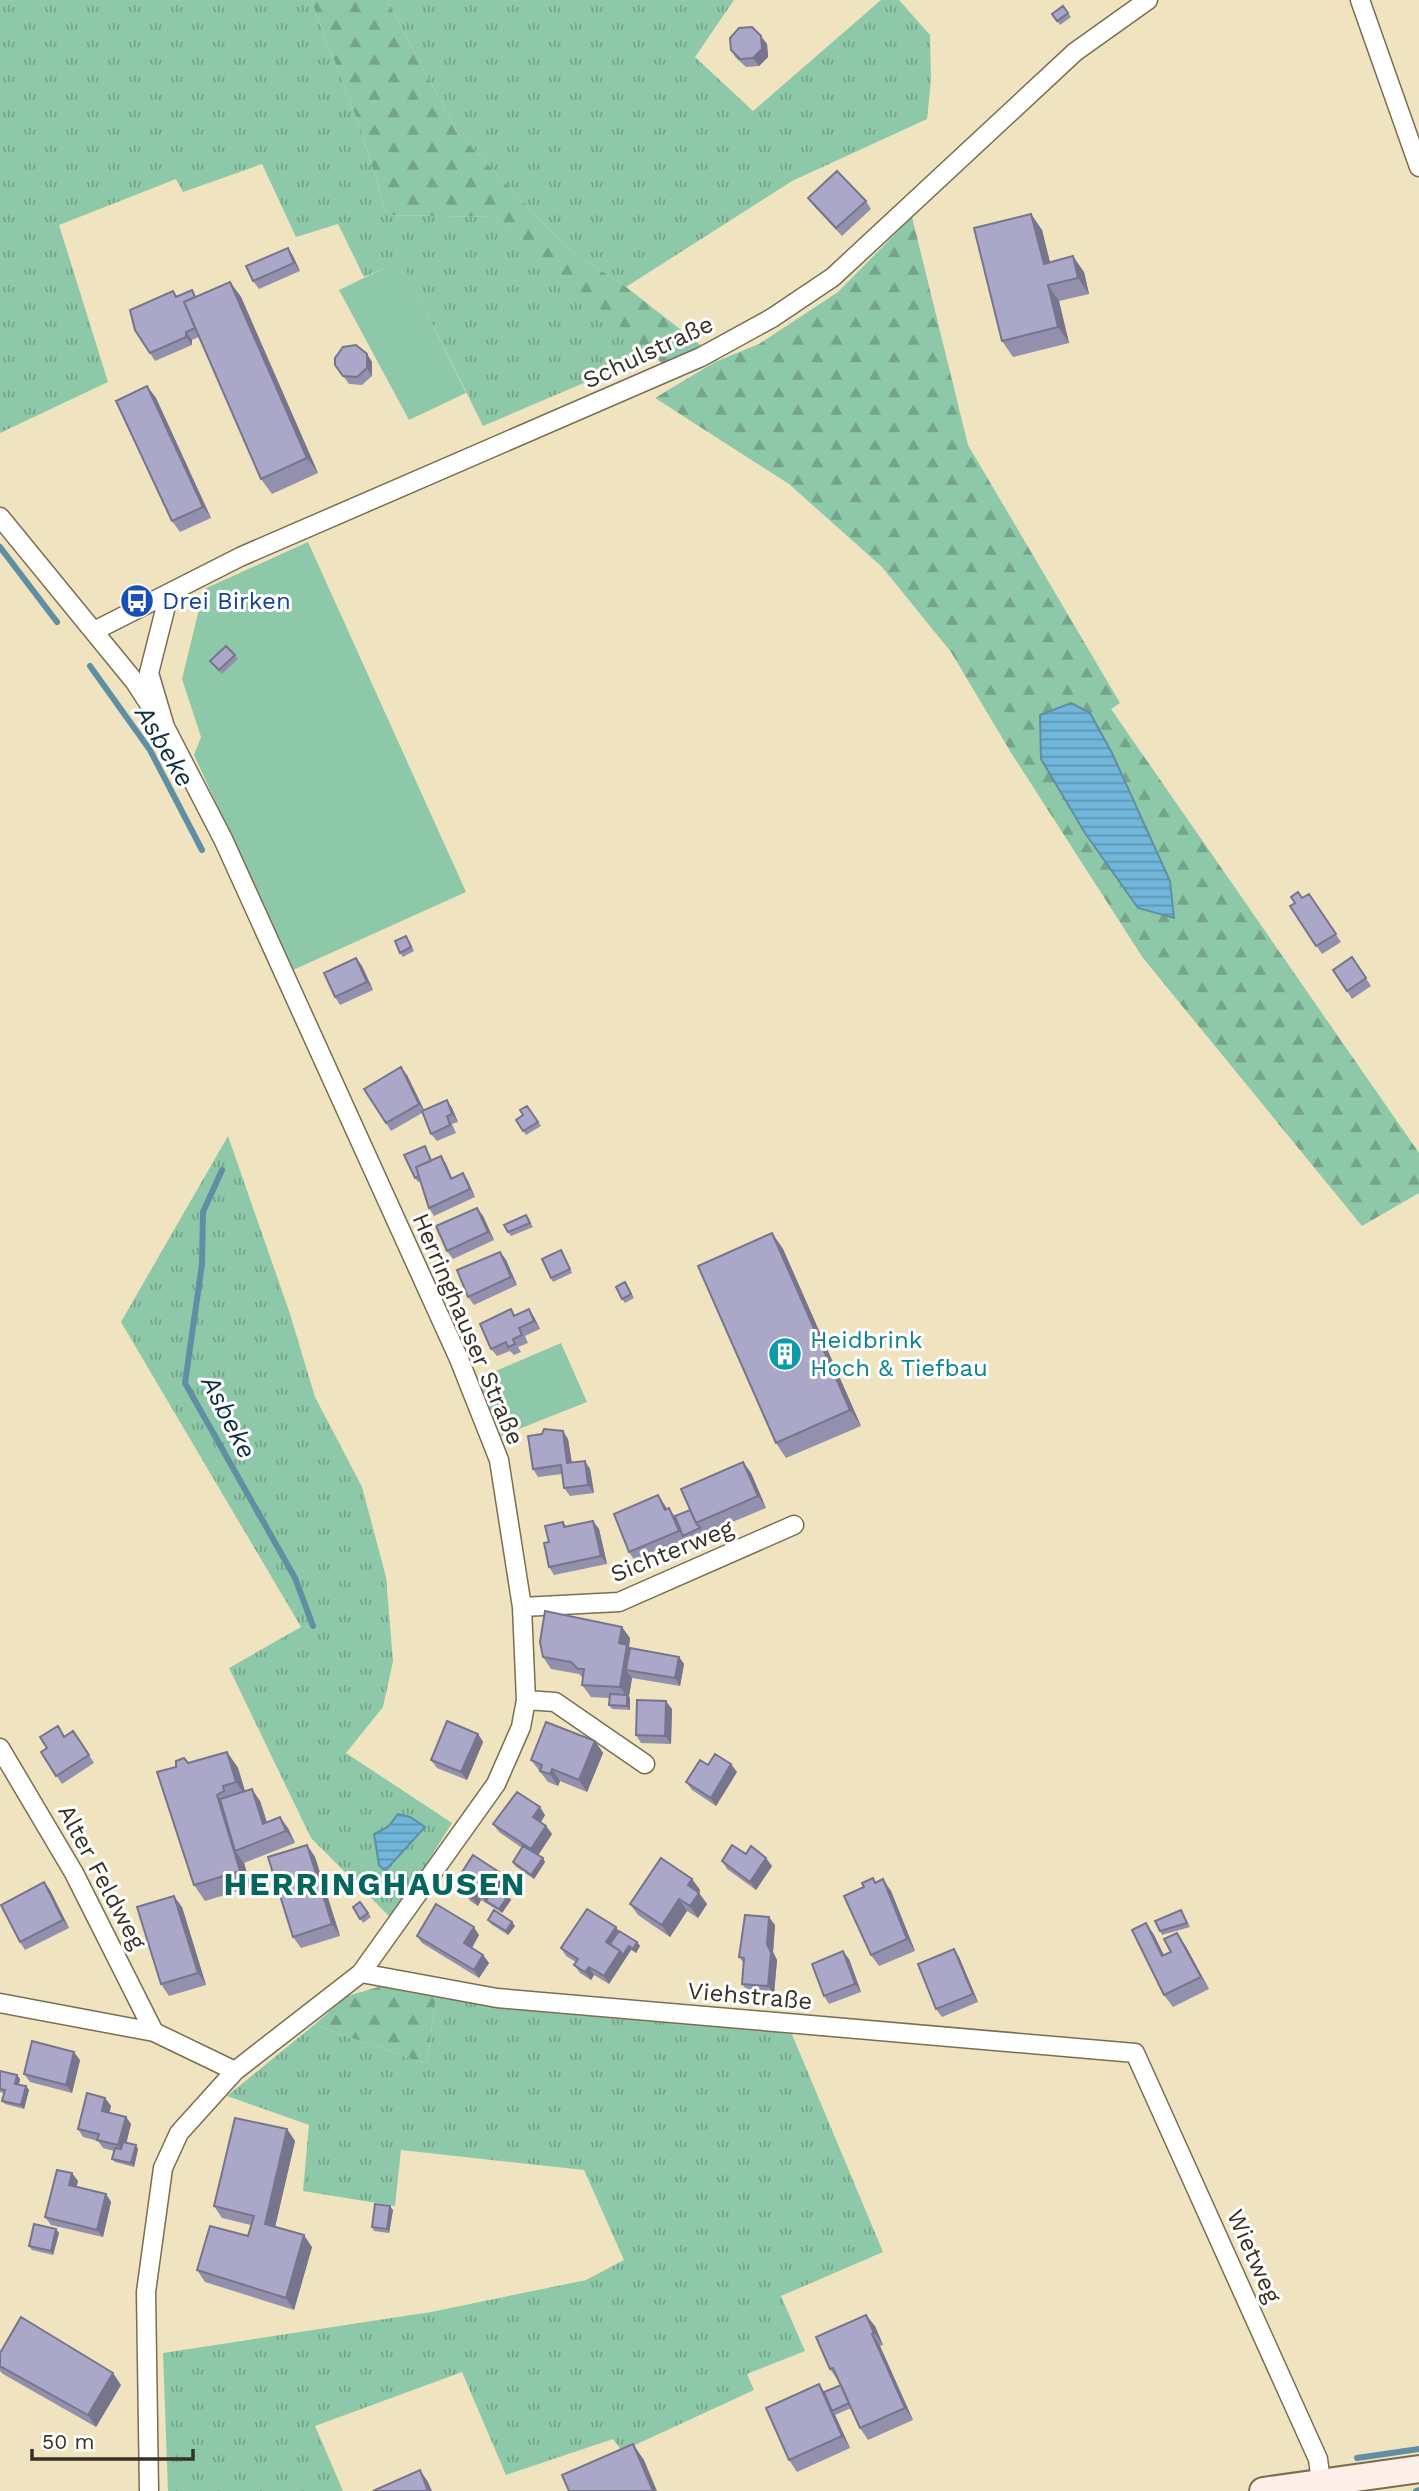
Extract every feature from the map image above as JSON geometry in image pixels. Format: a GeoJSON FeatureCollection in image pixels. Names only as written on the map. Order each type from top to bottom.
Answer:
{"type":"FeatureCollection","features":[{"type":"Feature","properties":{"kind":"main road"},"geometry":{"type":"LineString","coordinates":[[1263,2491],[1419,2469]]}},
{"type":"Feature","properties":{"kind":"street","name":"Schulstraße"},"geometry":{"type":"LineString","coordinates":[[94,631],[240,557],[701,357],[772,318],[834,277],[1075,52],[1148,0]]}},
{"type":"Feature","properties":{"kind":"street"},"geometry":{"type":"LineString","coordinates":[[1360,0],[1419,167]]}},
{"type":"Feature","properties":{"kind":"street","name":"Herringhauser Straße"},"geometry":{"type":"LineString","coordinates":[[0,517],[135,682],[165,727],[223,839],[464,1370],[499,1460],[522,1607],[526,1700],[521,1727],[496,1784],[361,1973],[236,2071],[178,2133],[163,2168],[146,2292],[149,2491]]}},
{"type":"Feature","properties":{"kind":"street","name":"Herringhauser Straße"},"geometry":{"type":"LineString","coordinates":[[165,727],[149,673],[169,594]]}},
{"type":"Feature","properties":{"kind":"street","name":"Sichterweg"},"geometry":{"type":"LineString","coordinates":[[522,1607],[619,1602],[794,1525]]}},
{"type":"Feature","properties":{"kind":"street"},"geometry":{"type":"LineString","coordinates":[[526,1700],[555,1702],[645,1763]]}},
{"type":"Feature","properties":{"kind":"street","name":"Alter Feldweg"},"geometry":{"type":"LineString","coordinates":[[0,1748],[74,1873],[154,2032]]}},
{"type":"Feature","properties":{"kind":"street","name":"Viehstraße"},"geometry":{"type":"LineString","coordinates":[[361,1973],[497,1998],[1135,2053]]}},
{"type":"Feature","properties":{"kind":"street"},"geometry":{"type":"LineString","coordinates":[[0,2003],[154,2032],[236,2071]]}},
{"type":"Feature","properties":{"kind":"street","name":"Wietweg"},"geometry":{"type":"LineString","coordinates":[[1135,2053],[1318,2459],[1321,2482]]}},
{"type":"Feature","properties":{"kind":"green space"},"geometry":{"type":"Polygon","coordinates":[[[0,0],[311,0],[361,130],[387,215],[496,217],[654,353],[483,426],[401,261],[364,277],[338,224],[296,237],[262,164],[183,192],[176,179],[59,225],[108,382],[0,433],[0,0]]]}},
{"type":"Feature","properties":{"kind":"green space"},"geometry":{"type":"Polygon","coordinates":[[[311,0],[387,0],[457,132],[566,247],[626,287],[703,347],[664,365],[496,217],[387,215],[361,130],[311,0]]]}},
{"type":"Feature","properties":{"kind":"green space"},"geometry":{"type":"Polygon","coordinates":[[[387,0],[734,0],[695,57],[753,111],[881,0],[899,0],[930,35],[931,80],[927,119],[792,181],[626,287],[566,247],[457,132],[387,0]]]}},
{"type":"Feature","properties":{"kind":"green space"},"geometry":{"type":"Polygon","coordinates":[[[912,217],[968,445],[1120,703],[1111,709],[1419,1153],[1419,1193],[1362,1226],[1143,958],[1010,751],[951,652],[882,567],[789,484],[655,398],[715,362],[759,344],[838,292],[912,217]]]}},
{"type":"Feature","properties":{"kind":"green space"},"geometry":{"type":"Polygon","coordinates":[[[401,260],[466,393],[409,420],[339,290],[401,260]]]}},
{"type":"Feature","properties":{"kind":"green space"},"geometry":{"type":"Polygon","coordinates":[[[308,542],[466,892],[293,970],[194,755],[201,737],[182,679],[204,589],[308,542]]]}},
{"type":"Feature","properties":{"kind":"green space"},"geometry":{"type":"Polygon","coordinates":[[[228,1136],[290,1314],[315,1397],[362,1487],[386,1577],[393,1661],[383,1707],[346,1753],[452,1823],[392,1919],[311,1838],[229,1668],[301,1627],[121,1322],[228,1136]]]}},
{"type":"Feature","properties":{"kind":"green space"},"geometry":{"type":"Polygon","coordinates":[[[561,1343],[587,1402],[501,1436],[477,1379],[561,1343]]]}},
{"type":"Feature","properties":{"kind":"green space"},"geometry":{"type":"Polygon","coordinates":[[[389,1984],[436,1996],[427,2064],[314,2025],[347,1996],[389,1984]]]}},
{"type":"Feature","properties":{"kind":"green space"},"geometry":{"type":"Polygon","coordinates":[[[436,1996],[542,2012],[791,2032],[883,2252],[781,2296],[805,2351],[747,2374],[754,2390],[622,2451],[613,2439],[506,2475],[462,2372],[315,2426],[343,2491],[168,2491],[163,2353],[431,2312],[586,2280],[624,2260],[584,2170],[401,2150],[395,2206],[303,2191],[309,2125],[227,2096],[314,2025],[427,2064],[436,1996]]]}},
{"type":"Feature","properties":{"kind":"water"},"geometry":{"type":"Polygon","coordinates":[[[1071,703],[1090,713],[1112,753],[1170,881],[1174,918],[1138,908],[1085,833],[1041,759],[1040,715],[1071,703]]]}},
{"type":"Feature","properties":{"kind":"water"},"geometry":{"type":"Polygon","coordinates":[[[398,1814],[410,1817],[425,1827],[385,1871],[379,1865],[374,1834],[388,1827],[398,1814]]]}},
{"type":"Feature","properties":{"kind":"building"},"geometry":{"type":"Polygon","coordinates":[[[1063,6],[1068,13],[1057,21],[1052,14],[1063,6]]]}},
{"type":"Feature","properties":{"kind":"building"},"geometry":{"type":"Polygon","coordinates":[[[752,27],[761,36],[762,49],[753,58],[740,59],[731,50],[730,38],[739,28],[752,27]]]}},
{"type":"Feature","properties":{"kind":"building"},"geometry":{"type":"Polygon","coordinates":[[[837,171],[866,201],[836,228],[808,198],[837,171]]]}},
{"type":"Feature","properties":{"kind":"building"},"geometry":{"type":"Polygon","coordinates":[[[1031,214],[1044,264],[1073,256],[1078,278],[1048,285],[1058,327],[1002,341],[974,228],[1031,214]]]}},
{"type":"Feature","properties":{"kind":"building"},"geometry":{"type":"Polygon","coordinates":[[[288,248],[294,263],[253,281],[246,266],[288,248]]]}},
{"type":"Feature","properties":{"kind":"building"},"geometry":{"type":"Polygon","coordinates":[[[230,282],[307,458],[261,479],[184,302],[230,282]]]}},
{"type":"Feature","properties":{"kind":"building"},"geometry":{"type":"Polygon","coordinates":[[[192,290],[195,297],[184,302],[195,328],[186,332],[186,337],[150,353],[135,330],[130,310],[173,291],[176,297],[192,290]]]}},
{"type":"Feature","properties":{"kind":"building"},"geometry":{"type":"Polygon","coordinates":[[[356,345],[367,354],[367,368],[357,377],[343,376],[335,365],[335,358],[343,347],[356,345]]]}},
{"type":"Feature","properties":{"kind":"building"},"geometry":{"type":"Polygon","coordinates":[[[147,386],[203,507],[172,521],[116,401],[147,386]]]}},
{"type":"Feature","properties":{"kind":"building"},"geometry":{"type":"Polygon","coordinates":[[[226,646],[235,655],[219,670],[210,661],[226,646]]]}},
{"type":"Feature","properties":{"kind":"building"},"geometry":{"type":"Polygon","coordinates":[[[1298,892],[1302,898],[1309,894],[1336,934],[1316,946],[1290,906],[1295,903],[1291,897],[1298,892]]]}},
{"type":"Feature","properties":{"kind":"building"},"geometry":{"type":"Polygon","coordinates":[[[406,936],[411,947],[400,953],[395,941],[406,936]]]}},
{"type":"Feature","properties":{"kind":"building"},"geometry":{"type":"Polygon","coordinates":[[[1352,957],[1366,978],[1347,991],[1333,970],[1352,957]]]}},
{"type":"Feature","properties":{"kind":"building"},"geometry":{"type":"Polygon","coordinates":[[[356,958],[367,982],[335,997],[324,973],[356,958]]]}},
{"type":"Feature","properties":{"kind":"building"},"geometry":{"type":"Polygon","coordinates":[[[401,1067],[419,1104],[386,1123],[364,1089],[401,1067]]]}},
{"type":"Feature","properties":{"kind":"building"},"geometry":{"type":"Polygon","coordinates":[[[447,1100],[452,1114],[447,1116],[450,1125],[431,1134],[422,1111],[447,1100]]]}},
{"type":"Feature","properties":{"kind":"building"},"geometry":{"type":"Polygon","coordinates":[[[527,1106],[538,1122],[523,1131],[516,1120],[523,1115],[520,1110],[527,1106]]]}},
{"type":"Feature","properties":{"kind":"building"},"geometry":{"type":"Polygon","coordinates":[[[425,1146],[431,1161],[416,1167],[419,1176],[415,1178],[404,1155],[425,1146]]]}},
{"type":"Feature","properties":{"kind":"building"},"geometry":{"type":"Polygon","coordinates":[[[441,1156],[451,1179],[463,1173],[470,1189],[429,1208],[416,1167],[441,1156]]]}},
{"type":"Feature","properties":{"kind":"building"},"geometry":{"type":"Polygon","coordinates":[[[477,1208],[488,1232],[447,1251],[436,1226],[477,1208]]]}},
{"type":"Feature","properties":{"kind":"building"},"geometry":{"type":"Polygon","coordinates":[[[526,1215],[530,1223],[508,1232],[504,1225],[526,1215]]]}},
{"type":"Feature","properties":{"kind":"building","name":"Heidbrink Hoch & Tiefbau"},"geometry":{"type":"Polygon","coordinates":[[[772,1233],[850,1410],[776,1443],[698,1266],[772,1233]]]}},
{"type":"Feature","properties":{"kind":"building"},"geometry":{"type":"Polygon","coordinates":[[[561,1250],[570,1269],[551,1278],[542,1259],[561,1250]]]}},
{"type":"Feature","properties":{"kind":"building"},"geometry":{"type":"Polygon","coordinates":[[[500,1252],[511,1277],[468,1297],[457,1270],[500,1252]]]}},
{"type":"Feature","properties":{"kind":"building"},"geometry":{"type":"Polygon","coordinates":[[[625,1282],[631,1294],[622,1299],[616,1287],[625,1282]]]}},
{"type":"Feature","properties":{"kind":"building"},"geometry":{"type":"Polygon","coordinates":[[[511,1309],[514,1316],[529,1309],[534,1321],[519,1328],[522,1335],[513,1339],[515,1344],[508,1347],[506,1342],[491,1349],[480,1324],[511,1309]]]}},
{"type":"Feature","properties":{"kind":"building"},"geometry":{"type":"Polygon","coordinates":[[[544,1429],[563,1431],[567,1463],[585,1461],[588,1485],[564,1488],[561,1465],[533,1469],[528,1436],[542,1434],[544,1429]]]}},
{"type":"Feature","properties":{"kind":"building"},"geometry":{"type":"Polygon","coordinates":[[[743,1462],[758,1496],[696,1523],[681,1489],[743,1462]]]}},
{"type":"Feature","properties":{"kind":"building"},"geometry":{"type":"Polygon","coordinates":[[[658,1495],[665,1510],[669,1508],[679,1531],[629,1552],[614,1514],[658,1495]]]}},
{"type":"Feature","properties":{"kind":"building"},"geometry":{"type":"Polygon","coordinates":[[[690,1510],[700,1528],[683,1536],[675,1516],[690,1510]]]}},
{"type":"Feature","properties":{"kind":"building"},"geometry":{"type":"Polygon","coordinates":[[[593,1521],[601,1556],[549,1567],[544,1543],[549,1542],[545,1526],[563,1522],[564,1527],[593,1521]]]}},
{"type":"Feature","properties":{"kind":"building"},"geometry":{"type":"Polygon","coordinates":[[[545,1611],[622,1627],[619,1643],[627,1645],[620,1687],[582,1685],[584,1669],[578,1669],[571,1662],[543,1657],[540,1642],[545,1611]]]}},
{"type":"Feature","properties":{"kind":"building"},"geometry":{"type":"Polygon","coordinates":[[[630,1648],[679,1657],[675,1678],[626,1670],[630,1648]]]}},
{"type":"Feature","properties":{"kind":"building"},"geometry":{"type":"Polygon","coordinates":[[[610,1694],[627,1695],[627,1706],[609,1705],[610,1694]]]}},
{"type":"Feature","properties":{"kind":"building"},"geometry":{"type":"Polygon","coordinates":[[[637,1700],[666,1701],[665,1736],[636,1735],[637,1700]]]}},
{"type":"Feature","properties":{"kind":"building"},"geometry":{"type":"Polygon","coordinates":[[[447,1721],[478,1734],[461,1772],[431,1760],[447,1721]]]}},
{"type":"Feature","properties":{"kind":"building"},"geometry":{"type":"Polygon","coordinates":[[[546,1722],[595,1741],[579,1780],[552,1769],[550,1774],[540,1771],[542,1765],[531,1760],[546,1722]]]}},
{"type":"Feature","properties":{"kind":"building"},"geometry":{"type":"Polygon","coordinates":[[[58,1726],[64,1737],[73,1731],[89,1755],[56,1776],[41,1752],[47,1748],[40,1737],[58,1726]]]}},
{"type":"Feature","properties":{"kind":"building"},"geometry":{"type":"Polygon","coordinates":[[[227,1752],[236,1782],[223,1786],[224,1791],[217,1795],[240,1871],[194,1885],[157,1772],[176,1767],[176,1761],[184,1758],[188,1763],[227,1752]]]}},
{"type":"Feature","properties":{"kind":"building"},"geometry":{"type":"Polygon","coordinates":[[[715,1754],[731,1764],[711,1798],[686,1782],[700,1760],[708,1765],[715,1754]]]}},
{"type":"Feature","properties":{"kind":"building"},"geometry":{"type":"Polygon","coordinates":[[[252,1789],[263,1824],[280,1817],[286,1831],[235,1851],[220,1799],[252,1789]]]}},
{"type":"Feature","properties":{"kind":"building"},"geometry":{"type":"Polygon","coordinates":[[[517,1792],[540,1807],[533,1817],[546,1826],[531,1849],[493,1824],[517,1792]]]}},
{"type":"Feature","properties":{"kind":"building"},"geometry":{"type":"Polygon","coordinates":[[[307,1845],[332,1924],[293,1937],[268,1857],[307,1845]]]}},
{"type":"Feature","properties":{"kind":"building"},"geometry":{"type":"Polygon","coordinates":[[[732,1845],[746,1854],[751,1846],[766,1858],[750,1882],[722,1861],[732,1845]]]}},
{"type":"Feature","properties":{"kind":"building"},"geometry":{"type":"Polygon","coordinates":[[[523,1846],[543,1858],[531,1875],[513,1862],[523,1846]]]}},
{"type":"Feature","properties":{"kind":"building"},"geometry":{"type":"Polygon","coordinates":[[[473,1855],[499,1872],[483,1897],[476,1892],[472,1898],[465,1893],[468,1887],[457,1880],[473,1855]]]}},
{"type":"Feature","properties":{"kind":"building"},"geometry":{"type":"Polygon","coordinates":[[[661,1858],[692,1879],[688,1885],[699,1893],[690,1906],[679,1899],[662,1925],[630,1904],[661,1858]]]}},
{"type":"Feature","properties":{"kind":"building"},"geometry":{"type":"Polygon","coordinates":[[[873,1878],[875,1883],[883,1879],[907,1939],[871,1955],[844,1896],[864,1887],[862,1883],[873,1878]]]}},
{"type":"Feature","properties":{"kind":"building"},"geometry":{"type":"Polygon","coordinates":[[[44,1882],[63,1920],[20,1942],[1,1905],[44,1882]]]}},
{"type":"Feature","properties":{"kind":"building"},"geometry":{"type":"Polygon","coordinates":[[[495,1887],[508,1896],[499,1909],[486,1901],[495,1887]]]}},
{"type":"Feature","properties":{"kind":"building"},"geometry":{"type":"Polygon","coordinates":[[[174,1896],[198,1973],[161,1984],[137,1907],[174,1896]]]}},
{"type":"Feature","properties":{"kind":"building"},"geometry":{"type":"Polygon","coordinates":[[[360,1902],[368,1913],[360,1919],[353,1907],[360,1902]]]}},
{"type":"Feature","properties":{"kind":"building"},"geometry":{"type":"Polygon","coordinates":[[[436,1904],[474,1927],[464,1943],[483,1955],[474,1970],[417,1936],[436,1904]]]}},
{"type":"Feature","properties":{"kind":"building"},"geometry":{"type":"Polygon","coordinates":[[[587,1909],[616,1927],[606,1942],[620,1951],[604,1976],[589,1967],[585,1972],[574,1965],[578,1959],[561,1948],[587,1909]]]}},
{"type":"Feature","properties":{"kind":"building"},"geometry":{"type":"Polygon","coordinates":[[[494,1910],[512,1922],[506,1931],[488,1920],[494,1910]]]}},
{"type":"Feature","properties":{"kind":"building"},"geometry":{"type":"Polygon","coordinates":[[[1181,1910],[1187,1923],[1160,1931],[1155,1921],[1181,1910]]]}},
{"type":"Feature","properties":{"kind":"building"},"geometry":{"type":"Polygon","coordinates":[[[745,1915],[769,1917],[767,1944],[771,1952],[768,1986],[742,1984],[744,1958],[739,1957],[745,1915]]]}},
{"type":"Feature","properties":{"kind":"building"},"geometry":{"type":"Polygon","coordinates":[[[1146,1923],[1162,1956],[1171,1952],[1164,1939],[1177,1933],[1201,1977],[1164,1995],[1132,1930],[1146,1923]]]}},
{"type":"Feature","properties":{"kind":"building"},"geometry":{"type":"Polygon","coordinates":[[[619,1931],[637,1942],[633,1949],[629,1946],[623,1955],[610,1944],[619,1931]]]}},
{"type":"Feature","properties":{"kind":"building"},"geometry":{"type":"Polygon","coordinates":[[[954,1949],[973,1994],[936,2009],[918,1964],[954,1949]]]}},
{"type":"Feature","properties":{"kind":"building"},"geometry":{"type":"Polygon","coordinates":[[[843,1951],[855,1984],[824,1996],[812,1964],[843,1951]]]}},
{"type":"Feature","properties":{"kind":"building"},"geometry":{"type":"Polygon","coordinates":[[[32,2041],[74,2052],[66,2085],[24,2074],[32,2041]]]}},
{"type":"Feature","properties":{"kind":"building"},"geometry":{"type":"Polygon","coordinates":[[[0,2071],[17,2075],[15,2084],[26,2086],[21,2105],[2,2101],[5,2090],[0,2089],[0,2071]]]}},
{"type":"Feature","properties":{"kind":"building"},"geometry":{"type":"Polygon","coordinates":[[[87,2093],[105,2098],[102,2111],[126,2117],[118,2145],[97,2140],[99,2134],[78,2129],[87,2093]]]}},
{"type":"Feature","properties":{"kind":"building"},"geometry":{"type":"Polygon","coordinates":[[[235,2118],[287,2129],[265,2224],[304,2235],[286,2298],[197,2270],[210,2226],[248,2236],[254,2216],[214,2206],[235,2118]]]}},
{"type":"Feature","properties":{"kind":"building"},"geometry":{"type":"Polygon","coordinates":[[[123,2142],[136,2145],[131,2163],[112,2159],[115,2148],[121,2149],[123,2142]]]}},
{"type":"Feature","properties":{"kind":"building"},"geometry":{"type":"Polygon","coordinates":[[[57,2170],[72,2173],[69,2185],[106,2194],[97,2230],[45,2217],[57,2170]]]}},
{"type":"Feature","properties":{"kind":"building"},"geometry":{"type":"Polygon","coordinates":[[[375,2204],[390,2206],[387,2229],[372,2227],[375,2204]]]}},
{"type":"Feature","properties":{"kind":"building"},"geometry":{"type":"Polygon","coordinates":[[[34,2224],[56,2229],[51,2251],[29,2246],[34,2224]]]}},
{"type":"Feature","properties":{"kind":"building"},"geometry":{"type":"Polygon","coordinates":[[[866,2315],[905,2408],[860,2428],[816,2337],[866,2315]]]}},
{"type":"Feature","properties":{"kind":"building"},"geometry":{"type":"Polygon","coordinates":[[[21,2317],[113,2373],[88,2415],[0,2366],[0,2353],[21,2317]]]}},
{"type":"Feature","properties":{"kind":"building"},"geometry":{"type":"Polygon","coordinates":[[[819,2384],[842,2436],[789,2460],[766,2408],[819,2384]]]}},
{"type":"Feature","properties":{"kind":"building"},"geometry":{"type":"Polygon","coordinates":[[[841,2385],[849,2403],[832,2411],[824,2392],[841,2385]]]}},
{"type":"Feature","properties":{"kind":"building"},"geometry":{"type":"Polygon","coordinates":[[[633,2444],[653,2491],[569,2491],[562,2475],[633,2444]]]}},
{"type":"Feature","properties":{"kind":"building"},"geometry":{"type":"Polygon","coordinates":[[[420,2470],[428,2491],[373,2491],[420,2470]]]}},
{"type":"Feature","properties":{"kind":"waterway","name":"Asbeke"},"geometry":{"type":"LineString","coordinates":[[0,547],[57,622]]}},
{"type":"Feature","properties":{"kind":"waterway","name":"Asbeke"},"geometry":{"type":"LineString","coordinates":[[90,666],[150,750],[202,850]]}},
{"type":"Feature","properties":{"kind":"waterway","name":"Asbeke"},"geometry":{"type":"LineString","coordinates":[[222,1170],[203,1212],[202,1264],[185,1383],[295,1578],[313,1626]]}},
{"type":"Feature","properties":{"kind":"waterway"},"geometry":{"type":"LineString","coordinates":[[1357,2458],[1419,2449]]}},
{"type":"Feature","properties":{"kind":"place","name":"Drei Birken"},"geometry":{"type":"Point","coordinates":[137,601]}},
{"type":"Feature","properties":{"kind":"place","name":"Heidbrink Hoch & Tiefbau"},"geometry":{"type":"Point","coordinates":[785,1354]}},
{"type":"Feature","properties":{"kind":"district","name":"HERRINGHAUSEN"},"geometry":{"type":"Point","coordinates":[375,1884]}}]}
